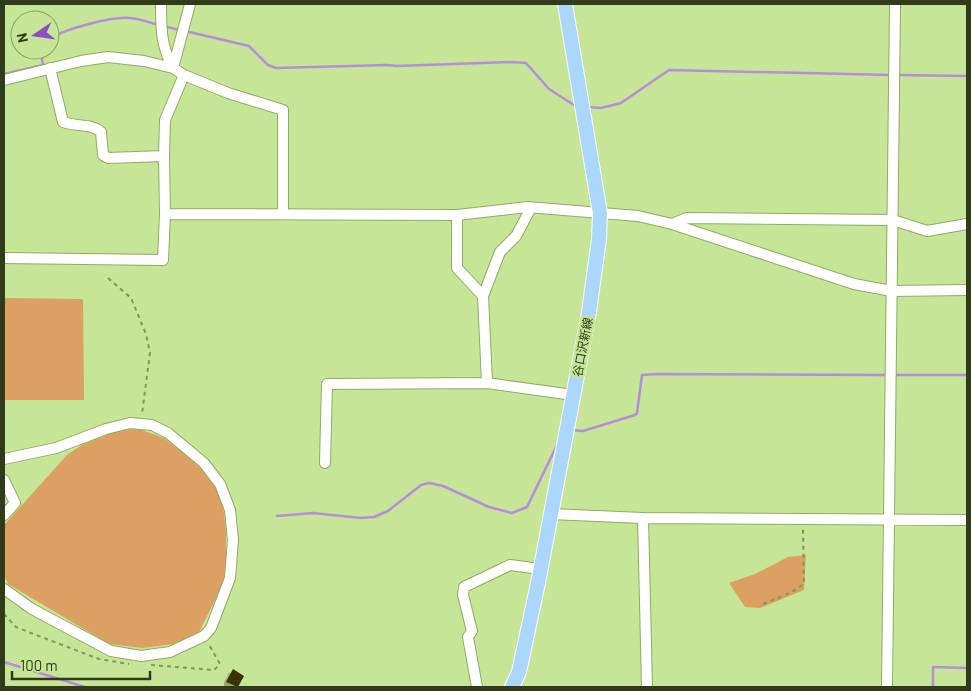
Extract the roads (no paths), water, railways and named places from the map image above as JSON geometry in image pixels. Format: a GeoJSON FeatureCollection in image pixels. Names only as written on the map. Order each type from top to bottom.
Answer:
{"type":"FeatureCollection","features":[{"type":"Feature","properties":{"kind":"main road","name":"谷口沢新線"},"geometry":{"type":"LineString","coordinates":[[512,687],[518,672],[540,569],[589,312],[599,239],[600,213],[565,4]]}},
{"type":"Feature","properties":{"kind":"street"},"geometry":{"type":"LineString","coordinates":[[161,4],[161,32],[166,56],[173,68]]}},
{"type":"Feature","properties":{"kind":"street"},"geometry":{"type":"LineString","coordinates":[[173,68],[190,4]]}},
{"type":"Feature","properties":{"kind":"street"},"geometry":{"type":"LineString","coordinates":[[887,687],[895,4]]}},
{"type":"Feature","properties":{"kind":"street"},"geometry":{"type":"LineString","coordinates":[[4,80],[81,61],[108,57],[144,61],[173,68],[184,75],[228,94],[282,110],[283,214]]}},
{"type":"Feature","properties":{"kind":"street"},"geometry":{"type":"LineString","coordinates":[[50,68],[63,122],[70,125],[96,127],[101,132],[104,155],[108,158],[164,156]]}},
{"type":"Feature","properties":{"kind":"street"},"geometry":{"type":"LineString","coordinates":[[4,258],[163,260],[165,120],[184,75]]}},
{"type":"Feature","properties":{"kind":"street"},"geometry":{"type":"LineString","coordinates":[[487,383],[483,296],[500,252],[516,236],[531,208]]}},
{"type":"Feature","properties":{"kind":"street"},"geometry":{"type":"LineString","coordinates":[[165,214],[457,215],[531,208],[638,216],[672,224],[854,284],[892,291],[967,290]]}},
{"type":"Feature","properties":{"kind":"street"},"geometry":{"type":"LineString","coordinates":[[457,215],[457,268],[483,296]]}},
{"type":"Feature","properties":{"kind":"street"},"geometry":{"type":"LineString","coordinates":[[672,224],[687,218],[893,220],[927,231],[967,224]]}},
{"type":"Feature","properties":{"kind":"street"},"geometry":{"type":"LineString","coordinates":[[326,463],[327,384],[487,383],[573,395]]}},
{"type":"Feature","properties":{"kind":"street"},"geometry":{"type":"LineString","coordinates":[[4,458],[56,448],[106,429],[130,423],[152,425],[168,433],[204,462],[220,484],[230,510],[234,540],[230,578],[211,628],[204,636],[170,652],[141,656],[111,651],[32,609],[4,589]]}},
{"type":"Feature","properties":{"kind":"street"},"geometry":{"type":"LineString","coordinates":[[4,480],[15,503],[4,515]]}},
{"type":"Feature","properties":{"kind":"street"},"geometry":{"type":"LineString","coordinates":[[550,514],[642,518],[967,520]]}},
{"type":"Feature","properties":{"kind":"street"},"geometry":{"type":"LineString","coordinates":[[642,518],[647,687]]}},
{"type":"Feature","properties":{"kind":"street"},"geometry":{"type":"LineString","coordinates":[[477,687],[468,637],[472,631],[464,587],[510,565],[540,569]]}},
{"type":"Feature","properties":{"kind":"waterway"},"geometry":{"type":"LineString","coordinates":[[60,34],[101,21],[123,18],[134,18],[158,25]]}},
{"type":"Feature","properties":{"kind":"waterway"},"geometry":{"type":"LineString","coordinates":[[163,26],[180,30]]}},
{"type":"Feature","properties":{"kind":"waterway"},"geometry":{"type":"LineString","coordinates":[[185,31],[249,46],[268,65],[276,68],[526,63],[549,89],[577,107]]}},
{"type":"Feature","properties":{"kind":"waterway"},"geometry":{"type":"LineString","coordinates":[[4,74],[43,65],[42,60]]}},
{"type":"Feature","properties":{"kind":"waterway"},"geometry":{"type":"LineString","coordinates":[[587,107],[601,108],[621,103],[669,70],[891,75]]}},
{"type":"Feature","properties":{"kind":"waterway"},"geometry":{"type":"LineString","coordinates":[[896,75],[967,76]]}},
{"type":"Feature","properties":{"kind":"waterway"},"geometry":{"type":"LineString","coordinates":[[572,430],[583,431],[635,415],[637,413],[642,375],[888,375]]}},
{"type":"Feature","properties":{"kind":"waterway"},"geometry":{"type":"LineString","coordinates":[[894,375],[967,375]]}},
{"type":"Feature","properties":{"kind":"waterway"},"geometry":{"type":"LineString","coordinates":[[277,516],[313,513],[361,518],[374,517],[388,511],[421,485],[429,483],[443,486],[489,507],[512,513],[527,507],[558,443]]}},
{"type":"Feature","properties":{"kind":"waterway"},"geometry":{"type":"LineString","coordinates":[[4,662],[85,687]]}},
{"type":"Feature","properties":{"kind":"waterway"},"geometry":{"type":"LineString","coordinates":[[933,687],[933,667],[967,668]]}}]}
